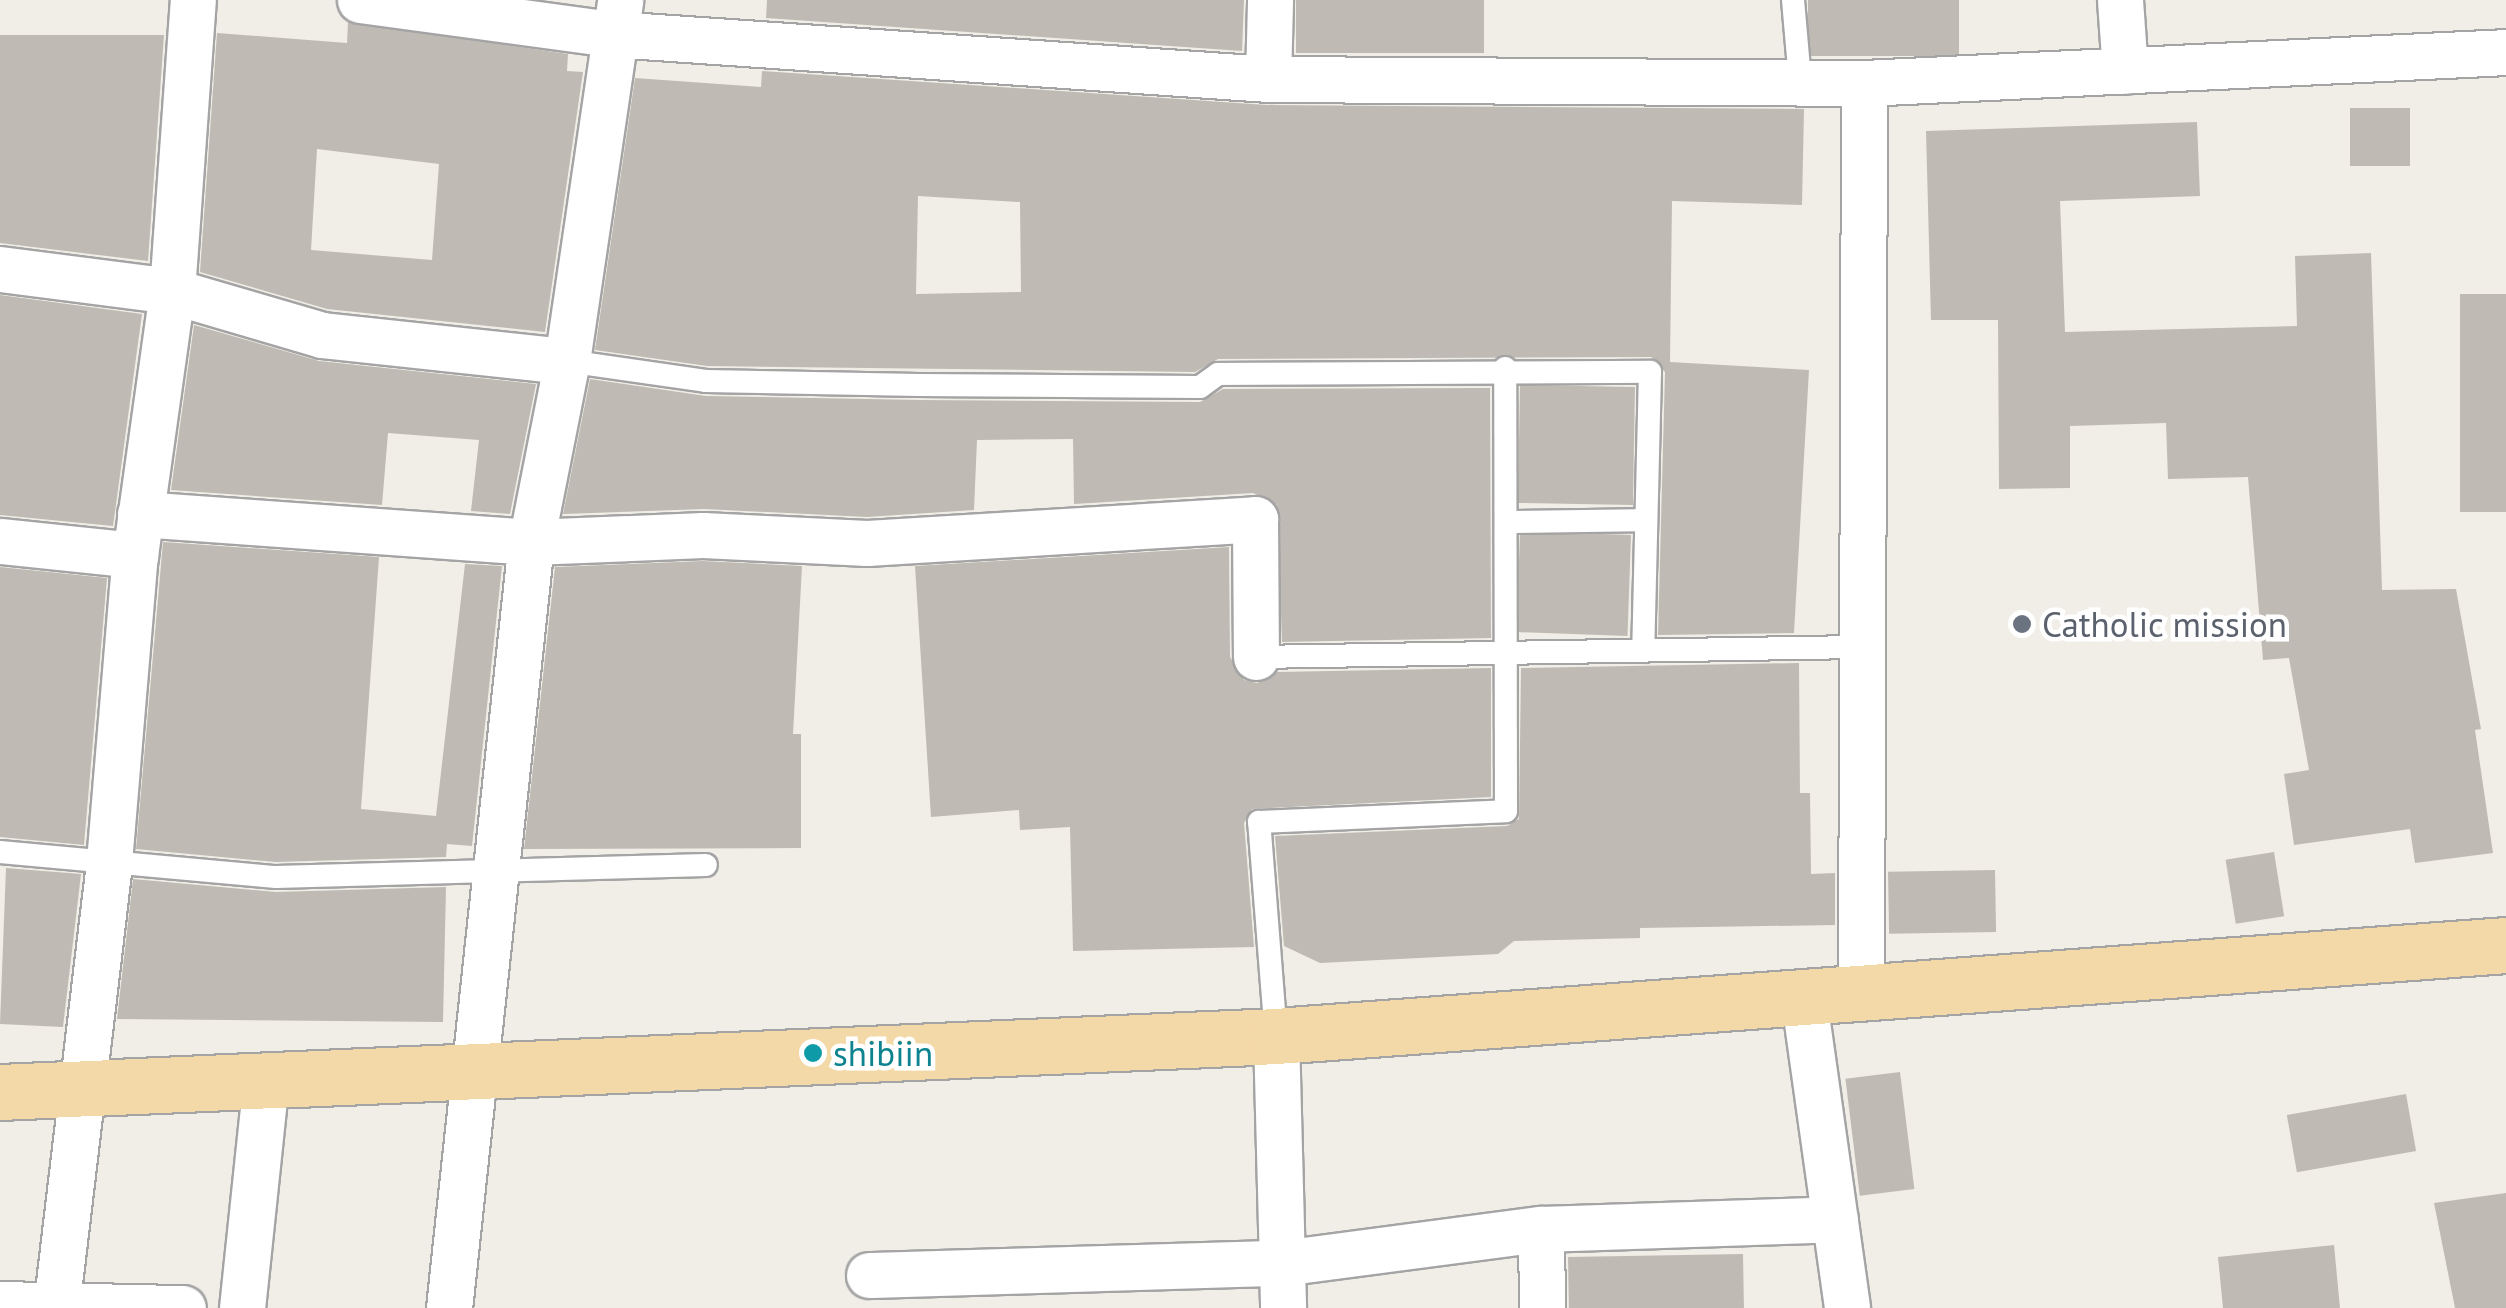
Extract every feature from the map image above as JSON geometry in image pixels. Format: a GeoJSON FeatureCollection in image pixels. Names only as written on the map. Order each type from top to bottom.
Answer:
{"type":"FeatureCollection","features":[{"type":"Feature","properties":{"kind":"main road"},"geometry":{"type":"LineString","coordinates":[[0,1092],[470,1076],[1276,1036],[1804,1001],[2506,944]]}},
{"type":"Feature","properties":{"kind":"street"},"geometry":{"type":"LineString","coordinates":[[56,1307],[109,862],[138,534],[172,290],[193,0]]}},
{"type":"Feature","properties":{"kind":"street"},"geometry":{"type":"LineString","coordinates":[[360,0],[617,17],[1268,80],[1864,83],[2506,52]]}},
{"type":"Feature","properties":{"kind":"street"},"geometry":{"type":"LineString","coordinates":[[1268,80],[1270,0]]}},
{"type":"Feature","properties":{"kind":"street"},"geometry":{"type":"LineString","coordinates":[[2120,0],[2124,70]]}},
{"type":"Feature","properties":{"kind":"street"},"geometry":{"type":"LineString","coordinates":[[449,1308],[470,1076],[531,542],[566,361],[617,17]]}},
{"type":"Feature","properties":{"kind":"street"},"geometry":{"type":"LineString","coordinates":[[1861,994],[1864,83]]}},
{"type":"Feature","properties":{"kind":"street"},"geometry":{"type":"LineString","coordinates":[[0,269],[172,290],[322,334],[566,361]]}},
{"type":"Feature","properties":{"kind":"street"},"geometry":{"type":"LineString","coordinates":[[0,541],[138,534],[531,542],[704,535],[867,543],[1254,519],[1256,657]]}},
{"type":"Feature","properties":{"kind":"street"},"geometry":{"type":"LineString","coordinates":[[1804,1001],[1848,1308]]}},
{"type":"Feature","properties":{"kind":"street"},"geometry":{"type":"LineString","coordinates":[[1276,1036],[1283,1308]]}},
{"type":"Feature","properties":{"kind":"street"},"geometry":{"type":"LineString","coordinates":[[242,1308],[266,1080]]}},
{"type":"Feature","properties":{"kind":"street"},"geometry":{"type":"LineString","coordinates":[[869,1275],[1281,1263],[1541,1229],[1835,1219]]}},
{"type":"Feature","properties":{"kind":"street"},"geometry":{"type":"LineString","coordinates":[[1541,1229],[1542,1308]]}},
{"type":"Feature","properties":{"kind":"street"},"geometry":{"type":"LineString","coordinates":[[0,1304],[183,1308]]}},
{"type":"Feature","properties":{"kind":"lane"},"geometry":{"type":"LineString","coordinates":[[1793,0],[1800,80]]}},
{"type":"Feature","properties":{"kind":"lane"},"geometry":{"type":"LineString","coordinates":[[566,361],[706,382],[919,386],[1200,387],[1218,374],[1504,368],[1650,372],[1643,651]]}},
{"type":"Feature","properties":{"kind":"lane"},"geometry":{"type":"LineString","coordinates":[[1276,1036],[1258,822],[1506,811],[1504,368]]}},
{"type":"Feature","properties":{"kind":"lane"},"geometry":{"type":"LineString","coordinates":[[1506,522],[1644,520]]}},
{"type":"Feature","properties":{"kind":"lane"},"geometry":{"type":"LineString","coordinates":[[1256,657],[1861,648]]}},
{"type":"Feature","properties":{"kind":"lane"},"geometry":{"type":"LineString","coordinates":[[0,852],[276,877],[706,866]]}},
{"type":"Feature","properties":{"kind":"building"},"geometry":{"type":"Polygon","coordinates":[[[767,0],[1244,0],[1242,51],[766,18],[767,0]]]}},
{"type":"Feature","properties":{"kind":"building"},"geometry":{"type":"Polygon","coordinates":[[[1296,0],[1484,0],[1484,53],[1296,53],[1296,0]]]}},
{"type":"Feature","properties":{"kind":"building"},"geometry":{"type":"Polygon","coordinates":[[[1808,0],[1959,0],[1959,56],[1808,56],[1808,0]]]}},
{"type":"Feature","properties":{"kind":"building"},"geometry":{"type":"Polygon","coordinates":[[[348,22],[568,54],[567,71],[583,72],[545,332],[327,309],[200,272],[217,33],[347,43],[348,22]],[[317,149],[311,250],[432,260],[439,164],[317,149]]]}},
{"type":"Feature","properties":{"kind":"building"},"geometry":{"type":"Polygon","coordinates":[[[0,35],[164,35],[148,261],[0,243],[0,35]]]}},
{"type":"Feature","properties":{"kind":"building"},"geometry":{"type":"Polygon","coordinates":[[[762,71],[1267,105],[1804,109],[1802,205],[1672,201],[1670,362],[1809,370],[1794,633],[1658,635],[1665,372],[1651,357],[1218,359],[1195,372],[707,366],[595,350],[635,78],[761,87],[762,71]],[[918,196],[916,294],[1021,292],[1020,202],[918,196]]]}},
{"type":"Feature","properties":{"kind":"building"},"geometry":{"type":"Polygon","coordinates":[[[2350,108],[2410,108],[2410,166],[2350,166],[2350,108]]]}},
{"type":"Feature","properties":{"kind":"building"},"geometry":{"type":"Polygon","coordinates":[[[2197,122],[2200,196],[2060,201],[2065,332],[2297,326],[2295,256],[2371,253],[2382,590],[2456,589],[2481,729],[2475,730],[2493,853],[2415,863],[2410,829],[2294,845],[2284,774],[2309,770],[2289,658],[2263,660],[2248,477],[2168,479],[2166,423],[2070,426],[2070,488],[1999,489],[1998,320],[1931,320],[1926,131],[2197,122]]]}},
{"type":"Feature","properties":{"kind":"building"},"geometry":{"type":"Polygon","coordinates":[[[2460,294],[2506,294],[2506,512],[2460,512],[2460,294]]]}},
{"type":"Feature","properties":{"kind":"building"},"geometry":{"type":"Polygon","coordinates":[[[0,295],[142,314],[113,526],[0,515],[0,295]]]}},
{"type":"Feature","properties":{"kind":"building"},"geometry":{"type":"Polygon","coordinates":[[[194,325],[319,361],[536,384],[510,514],[471,511],[479,440],[388,433],[382,505],[171,490],[194,325]]]}},
{"type":"Feature","properties":{"kind":"building"},"geometry":{"type":"Polygon","coordinates":[[[590,379],[706,396],[919,400],[1200,402],[1223,389],[1490,388],[1491,638],[1282,642],[1277,505],[1253,493],[1074,504],[1073,439],[977,440],[974,510],[867,517],[704,509],[563,514],[590,379]]]}},
{"type":"Feature","properties":{"kind":"building"},"geometry":{"type":"Polygon","coordinates":[[[1520,385],[1635,387],[1633,505],[1518,503],[1520,385]]]}},
{"type":"Feature","properties":{"kind":"building"},"geometry":{"type":"Polygon","coordinates":[[[1520,531],[1631,535],[1627,636],[1517,632],[1520,531]]]}},
{"type":"Feature","properties":{"kind":"building"},"geometry":{"type":"Polygon","coordinates":[[[163,542],[379,557],[361,809],[436,816],[465,564],[502,566],[472,846],[447,844],[446,857],[276,862],[136,849],[163,542]]]}},
{"type":"Feature","properties":{"kind":"building"},"geometry":{"type":"Polygon","coordinates":[[[1229,547],[1230,657],[1244,680],[1257,683],[1277,672],[1491,668],[1491,797],[1252,809],[1244,823],[1254,947],[1073,951],[1070,827],[1020,830],[1019,810],[931,817],[915,566],[1229,547]]]}},
{"type":"Feature","properties":{"kind":"building"},"geometry":{"type":"Polygon","coordinates":[[[703,561],[802,566],[793,734],[801,734],[801,848],[524,849],[555,567],[703,561]]]}},
{"type":"Feature","properties":{"kind":"building"},"geometry":{"type":"Polygon","coordinates":[[[0,567],[107,578],[84,845],[0,837],[0,567]]]}},
{"type":"Feature","properties":{"kind":"building"},"geometry":{"type":"Polygon","coordinates":[[[1799,663],[1800,793],[1810,793],[1811,874],[1835,873],[1835,925],[1640,928],[1640,938],[1514,941],[1498,954],[1320,963],[1284,946],[1275,836],[1507,826],[1519,819],[1521,668],[1799,663]]]}},
{"type":"Feature","properties":{"kind":"building"},"geometry":{"type":"Polygon","coordinates":[[[2274,852],[2284,916],[2236,924],[2226,860],[2274,852]]]}},
{"type":"Feature","properties":{"kind":"building"},"geometry":{"type":"Polygon","coordinates":[[[6,868],[81,874],[63,1027],[0,1024],[6,868]]]}},
{"type":"Feature","properties":{"kind":"building"},"geometry":{"type":"Polygon","coordinates":[[[1995,870],[1996,932],[1889,934],[1888,872],[1995,870]]]}},
{"type":"Feature","properties":{"kind":"building"},"geometry":{"type":"Polygon","coordinates":[[[133,879],[276,892],[446,887],[443,1022],[117,1019],[133,879]]]}},
{"type":"Feature","properties":{"kind":"building"},"geometry":{"type":"Polygon","coordinates":[[[1900,1072],[1914,1189],[1860,1196],[1845,1079],[1900,1072]]]}},
{"type":"Feature","properties":{"kind":"building"},"geometry":{"type":"Polygon","coordinates":[[[2406,1094],[2416,1151],[2297,1172],[2287,1115],[2406,1094]]]}},
{"type":"Feature","properties":{"kind":"building"},"geometry":{"type":"Polygon","coordinates":[[[2506,1193],[2506,1308],[2455,1308],[2434,1203],[2506,1193]]]}},
{"type":"Feature","properties":{"kind":"building"},"geometry":{"type":"Polygon","coordinates":[[[2334,1245],[2340,1308],[2223,1308],[2218,1257],[2334,1245]]]}},
{"type":"Feature","properties":{"kind":"building"},"geometry":{"type":"Polygon","coordinates":[[[1743,1254],[1744,1308],[1569,1308],[1568,1257],[1743,1254]]]}},
{"type":"Feature","properties":{"kind":"place","name":"Catholic mission"},"geometry":{"type":"Point","coordinates":[2022,624]}},
{"type":"Feature","properties":{"kind":"place","name":"shibiin"},"geometry":{"type":"Point","coordinates":[813,1053]}}]}
